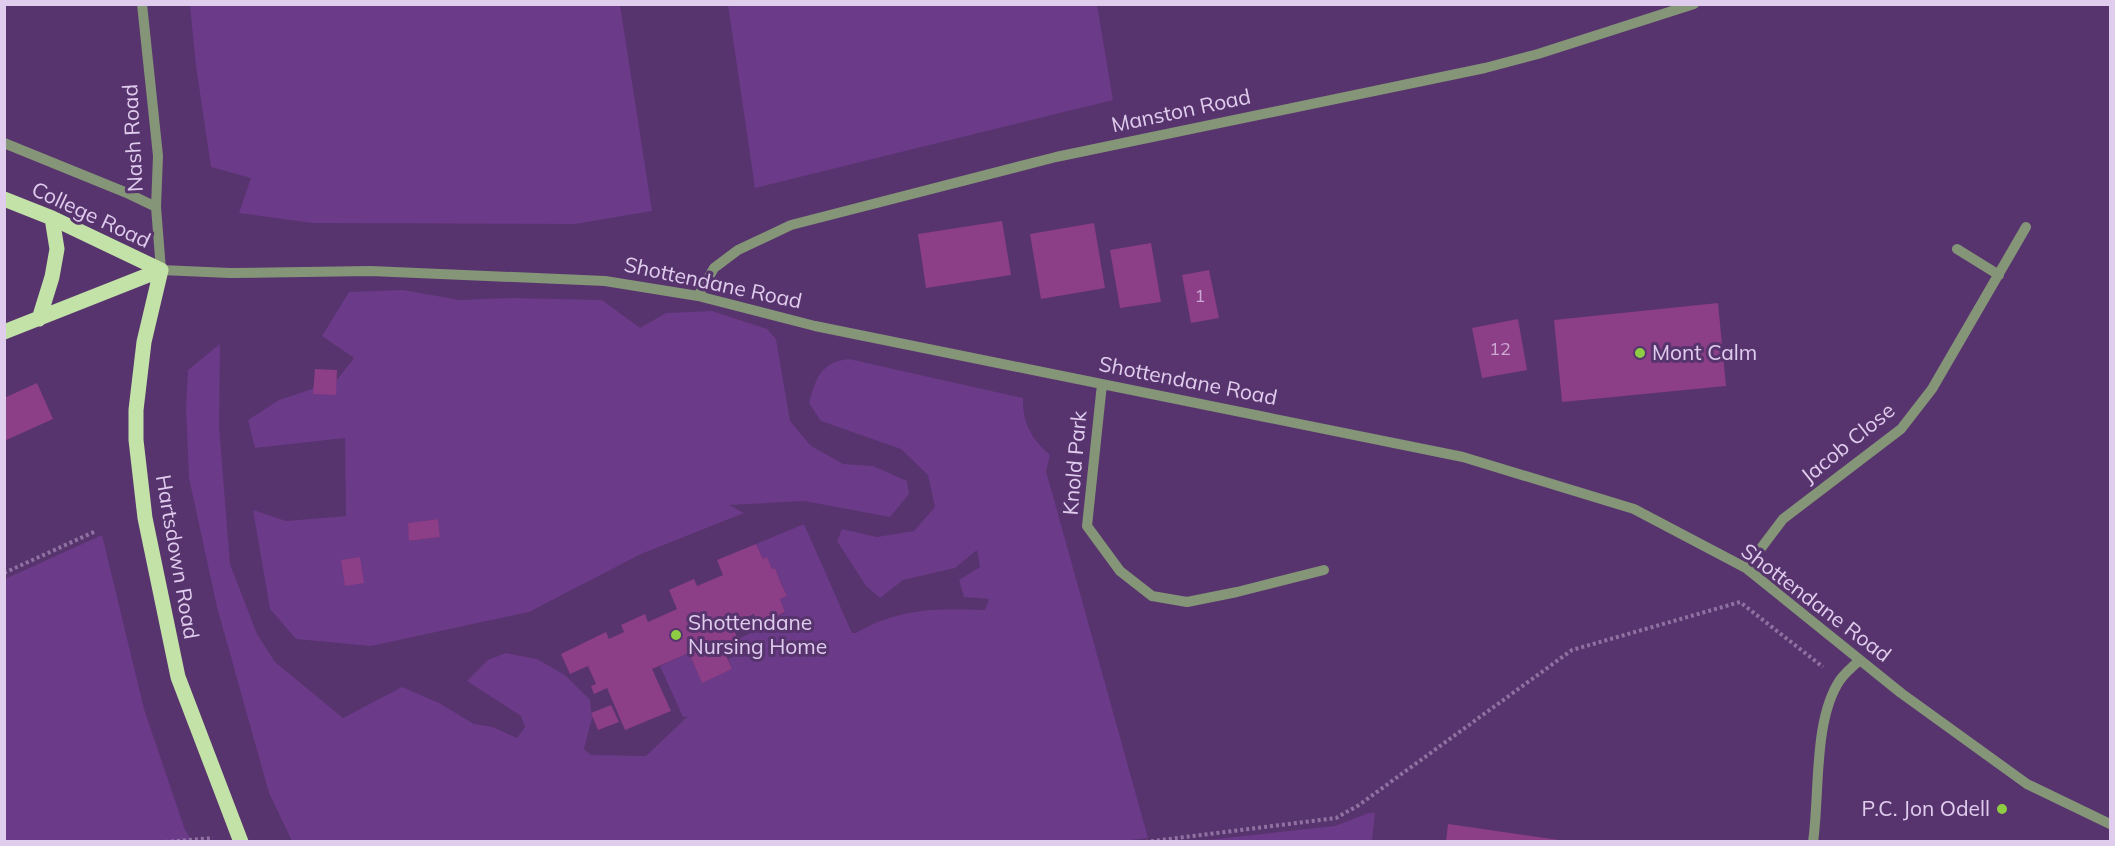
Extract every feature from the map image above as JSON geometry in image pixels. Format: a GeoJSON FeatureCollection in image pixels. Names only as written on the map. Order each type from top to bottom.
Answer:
{"type":"FeatureCollection","features":[{"type":"Feature","properties":{"kind":"main road","name":"College Road"},"geometry":{"type":"LineString","coordinates":[[4,199],[52,218],[161,270]]}},
{"type":"Feature","properties":{"kind":"main road"},"geometry":{"type":"LineString","coordinates":[[39,319],[52,277],[57,249],[52,218]]}},
{"type":"Feature","properties":{"kind":"main road"},"geometry":{"type":"LineString","coordinates":[[4,332],[161,270]]}},
{"type":"Feature","properties":{"kind":"main road","name":"Hartsdown Road"},"geometry":{"type":"LineString","coordinates":[[161,270],[144,342],[136,410],[136,440],[145,518],[178,677],[239,839]]}},
{"type":"Feature","properties":{"kind":"street","name":"Nash Road"},"geometry":{"type":"LineString","coordinates":[[142,4],[157,147],[156,207],[161,270]]}},
{"type":"Feature","properties":{"kind":"street","name":"Manston Road"},"geometry":{"type":"LineString","coordinates":[[698,296],[714,268],[738,250],[791,225],[1056,157],[1485,68],[1538,54],[1694,4]]}},
{"type":"Feature","properties":{"kind":"street"},"geometry":{"type":"LineString","coordinates":[[4,143],[156,207]]}},
{"type":"Feature","properties":{"kind":"street","name":"Jacob Close"},"geometry":{"type":"LineString","coordinates":[[1746,568],[1783,519],[1901,429],[1932,388],[2026,227]]}},
{"type":"Feature","properties":{"kind":"street"},"geometry":{"type":"LineString","coordinates":[[1957,249],[1998,275]]}},
{"type":"Feature","properties":{"kind":"street","name":"Shottendane Road"},"geometry":{"type":"LineString","coordinates":[[161,270],[230,273],[372,271],[605,280],[698,296],[815,326],[1463,457],[1634,509],[1746,568],[1901,693],[2027,784],[2110,824]]}},
{"type":"Feature","properties":{"kind":"street","name":"Knold Park"},"geometry":{"type":"LineString","coordinates":[[1102,384],[1088,526],[1120,570],[1152,596],[1187,602],[1324,570]]}},
{"type":"Feature","properties":{"kind":"street"},"geometry":{"type":"LineString","coordinates":[[1813,842],[1820,746],[1830,701],[1840,680],[1860,660]]}},
{"type":"Feature","properties":{"kind":"path"},"geometry":{"type":"LineString","coordinates":[[4,573],[96,531]]}},
{"type":"Feature","properties":{"kind":"path"},"geometry":{"type":"LineString","coordinates":[[1145,842],[1336,818],[1359,805],[1572,650],[1740,602],[1840,680]]}},
{"type":"Feature","properties":{"kind":"path"},"geometry":{"type":"LineString","coordinates":[[165,842],[239,839]]}},
{"type":"Feature","properties":{"kind":"shaded area"},"geometry":{"type":"Polygon","coordinates":[[[190,5],[620,5],[652,211],[575,224],[312,223],[239,213],[251,178],[211,167],[196,66],[190,5]]]}},
{"type":"Feature","properties":{"kind":"shaded area"},"geometry":{"type":"Polygon","coordinates":[[[728,5],[1097,5],[1113,100],[755,188],[728,5]]]}},
{"type":"Feature","properties":{"kind":"shaded area"},"geometry":{"type":"Polygon","coordinates":[[[403,290],[460,300],[513,298],[602,300],[640,328],[666,313],[712,311],[767,329],[776,339],[790,421],[811,446],[843,464],[873,466],[907,481],[909,494],[890,517],[804,501],[729,505],[744,513],[641,554],[529,612],[371,646],[296,639],[270,609],[253,510],[286,521],[346,516],[345,438],[255,448],[248,420],[279,400],[336,381],[354,358],[322,336],[349,292],[403,290]],[[438,519],[408,523],[410,541],[440,537],[438,519]]]}},
{"type":"Feature","properties":{"kind":"shaded area"},"geometry":{"type":"Polygon","coordinates":[[[220,344],[219,426],[230,564],[257,634],[275,662],[343,718],[402,687],[439,703],[474,724],[493,727],[517,738],[525,727],[521,716],[467,681],[488,660],[506,653],[537,659],[565,675],[590,700],[592,718],[584,749],[591,755],[646,756],[688,716],[683,717],[660,666],[689,653],[702,682],[732,669],[728,659],[743,652],[738,639],[777,621],[775,617],[785,613],[780,599],[787,596],[775,568],[772,569],[767,558],[763,559],[756,544],[804,524],[852,633],[887,619],[918,611],[985,610],[989,599],[964,597],[959,580],[980,567],[977,550],[955,568],[903,580],[880,598],[866,586],[837,541],[842,529],[877,537],[914,531],[935,507],[928,475],[901,449],[821,421],[809,403],[817,379],[825,368],[849,359],[1023,398],[1024,415],[1029,430],[1050,455],[1046,471],[1148,838],[1113,842],[292,841],[269,793],[217,607],[189,478],[186,409],[188,370],[220,344]]]}},
{"type":"Feature","properties":{"kind":"shaded area"},"geometry":{"type":"Polygon","coordinates":[[[102,535],[144,709],[185,830],[192,841],[5,841],[5,579],[102,535]]]}},
{"type":"Feature","properties":{"kind":"shaded area"},"geometry":{"type":"Polygon","coordinates":[[[1369,813],[1375,813],[1372,841],[1198,841],[1335,826],[1369,813]]]}},
{"type":"Feature","properties":{"kind":"building"},"geometry":{"type":"Polygon","coordinates":[[[1002,221],[1011,275],[926,288],[918,234],[1002,221]]]}},
{"type":"Feature","properties":{"kind":"building"},"geometry":{"type":"Polygon","coordinates":[[[1094,223],[1105,288],[1041,299],[1030,234],[1094,223]]]}},
{"type":"Feature","properties":{"kind":"building"},"geometry":{"type":"Polygon","coordinates":[[[1151,243],[1161,302],[1120,308],[1110,250],[1151,243]]]}},
{"type":"Feature","properties":{"kind":"building"},"geometry":{"type":"Polygon","coordinates":[[[1209,270],[1219,318],[1191,323],[1182,275],[1209,270]]]}},
{"type":"Feature","properties":{"kind":"building","name":"Mont Calm"},"geometry":{"type":"Polygon","coordinates":[[[1718,303],[1726,386],[1562,402],[1554,320],[1718,303]]]}},
{"type":"Feature","properties":{"kind":"building"},"geometry":{"type":"Polygon","coordinates":[[[1518,319],[1527,370],[1482,378],[1472,328],[1518,319]]]}},
{"type":"Feature","properties":{"kind":"building"},"geometry":{"type":"Polygon","coordinates":[[[315,369],[337,370],[336,395],[313,394],[315,369]]]}},
{"type":"Feature","properties":{"kind":"building"},"geometry":{"type":"Polygon","coordinates":[[[37,383],[53,419],[4,441],[4,398],[37,383]]]}},
{"type":"Feature","properties":{"kind":"building"},"geometry":{"type":"Polygon","coordinates":[[[438,519],[440,537],[409,541],[408,523],[438,519]]]}},
{"type":"Feature","properties":{"kind":"building","name":"Shottendane Nursing Home"},"geometry":{"type":"Polygon","coordinates":[[[756,544],[763,559],[767,557],[772,569],[775,568],[787,596],[780,599],[785,612],[775,617],[777,621],[760,628],[754,614],[731,624],[738,639],[722,646],[732,669],[702,683],[689,653],[652,669],[671,711],[625,730],[607,688],[594,694],[591,686],[596,684],[588,666],[570,674],[561,654],[606,632],[609,639],[624,632],[621,625],[645,614],[648,622],[677,609],[669,590],[694,579],[697,586],[723,575],[717,560],[756,544]]]}},
{"type":"Feature","properties":{"kind":"building"},"geometry":{"type":"Polygon","coordinates":[[[360,557],[364,583],[345,586],[341,560],[360,557]]]}},
{"type":"Feature","properties":{"kind":"building"},"geometry":{"type":"Polygon","coordinates":[[[611,705],[619,722],[598,730],[591,713],[611,705]]]}},
{"type":"Feature","properties":{"kind":"building"},"geometry":{"type":"Polygon","coordinates":[[[1448,824],[1559,840],[1559,842],[1446,842],[1448,824]]]}},
{"type":"Feature","properties":{"kind":"place","name":"Mont Calm"},"geometry":{"type":"Point","coordinates":[1640,353]}},
{"type":"Feature","properties":{"kind":"place","name":"Shottendane Nursing Home"},"geometry":{"type":"Point","coordinates":[676,635]}},
{"type":"Feature","properties":{"kind":"place","name":"P.C. Jon Odell"},"geometry":{"type":"Point","coordinates":[2002,809]}}]}
